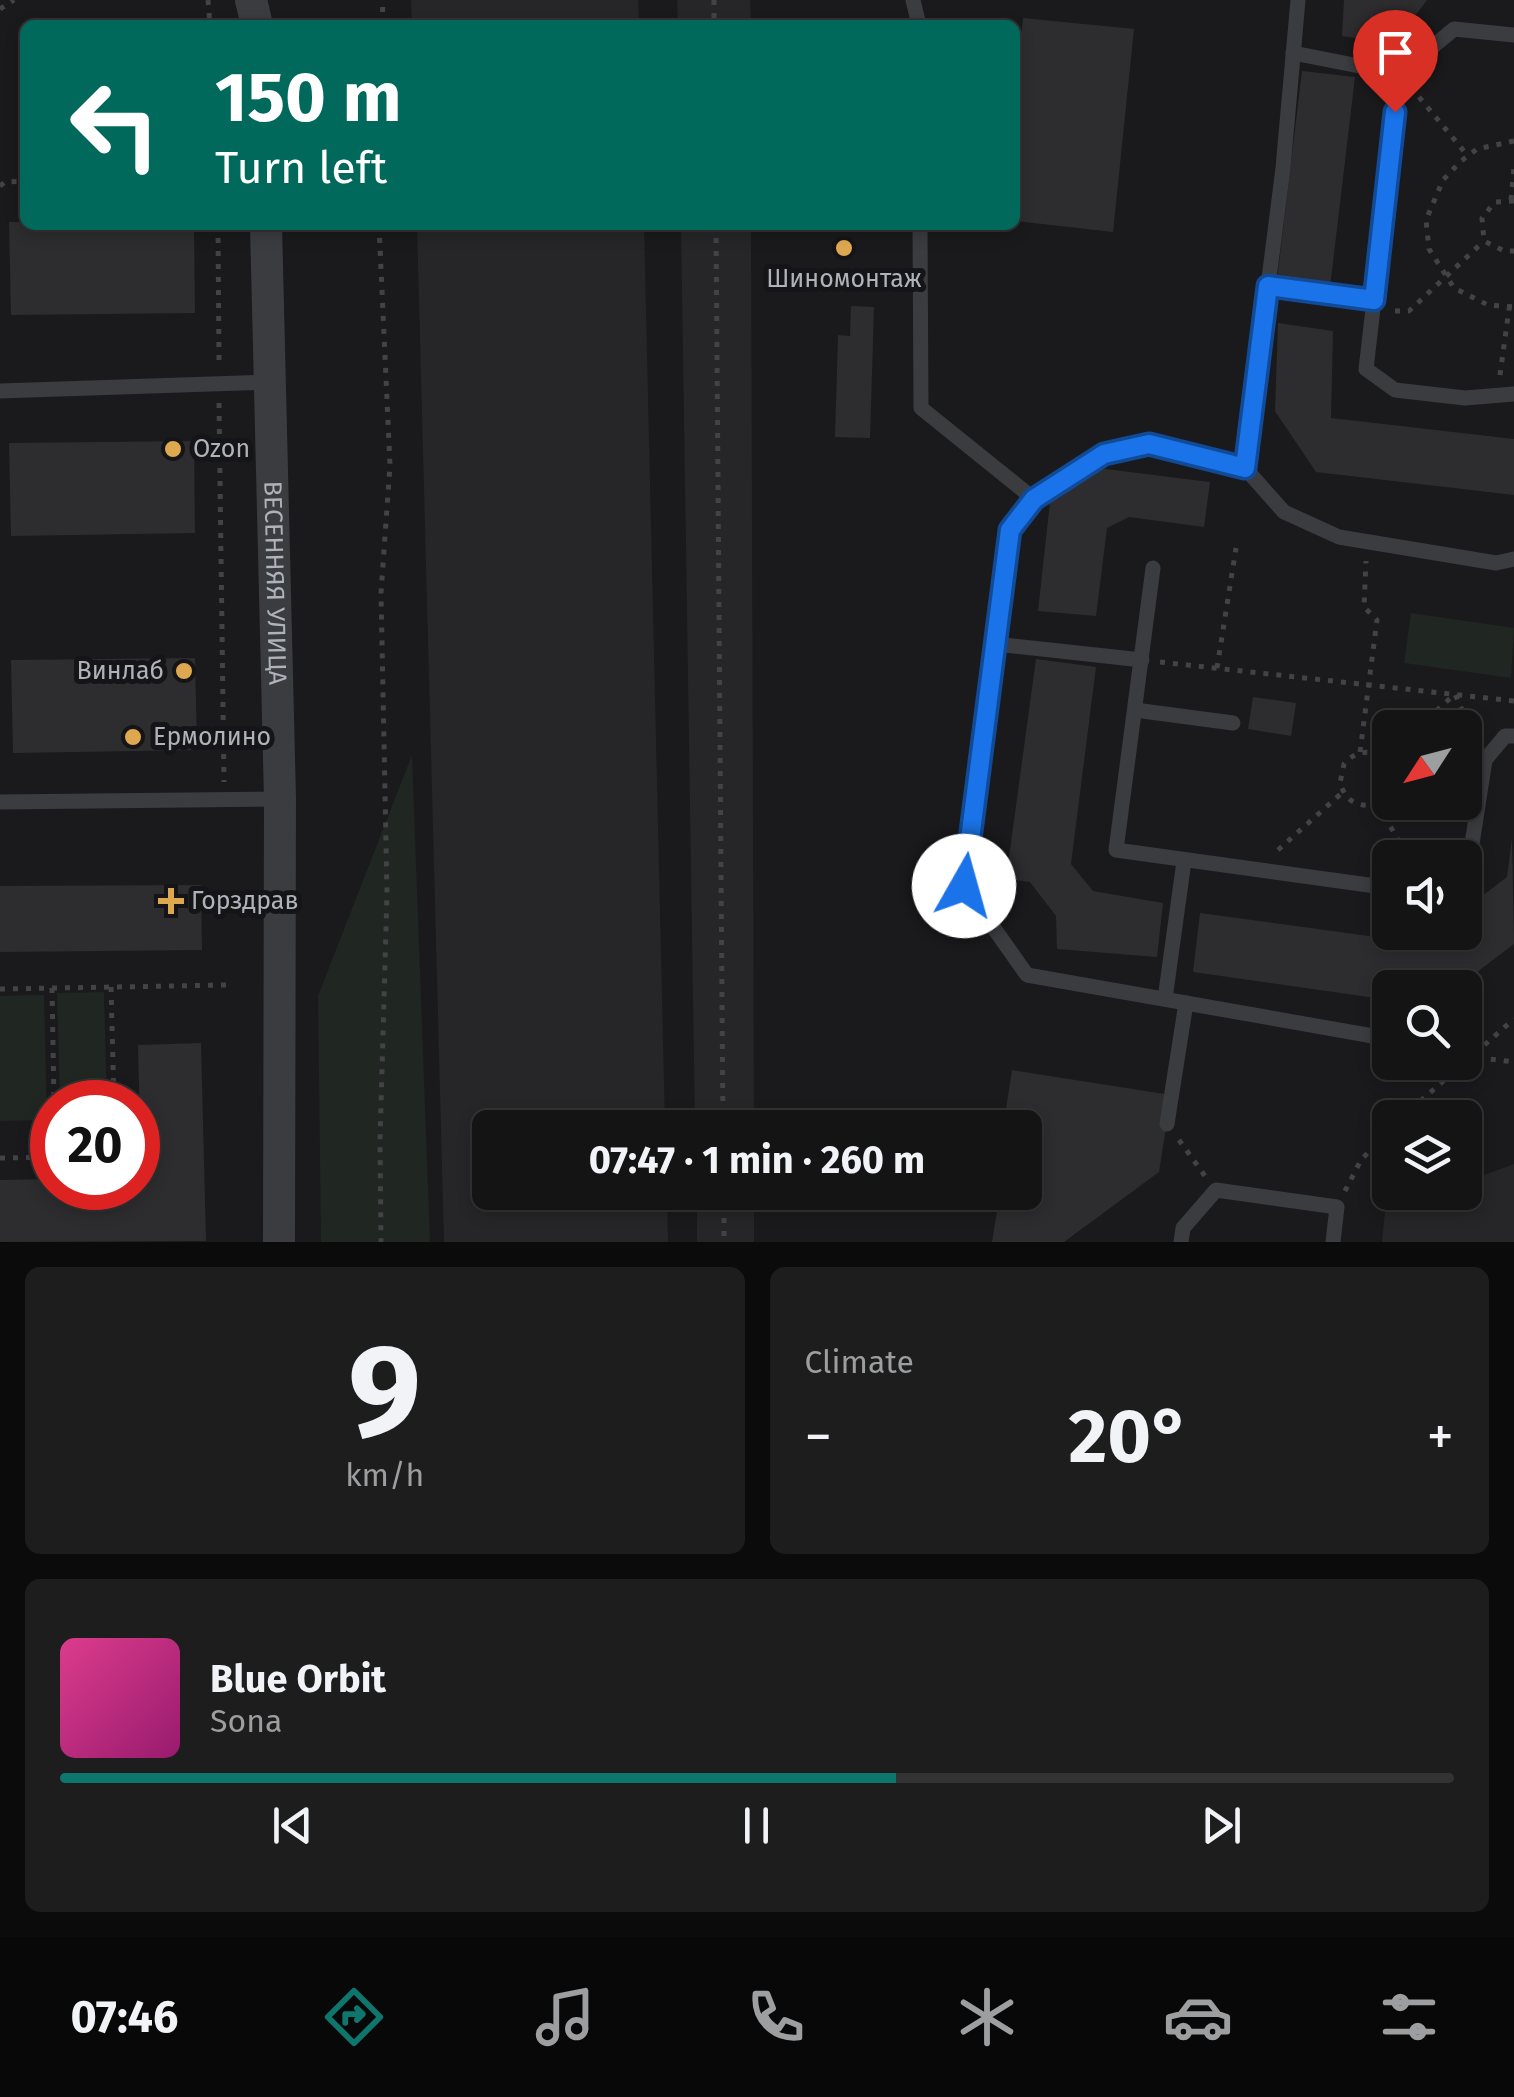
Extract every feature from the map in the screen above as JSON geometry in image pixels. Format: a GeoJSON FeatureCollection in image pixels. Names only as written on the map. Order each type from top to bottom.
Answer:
{"type":"FeatureCollection","features":[{"type":"Feature","properties":{"kind":"street","name":"ВЕСЕННЯЯ УЛИЦА"},"geometry":{"type":"LineString","coordinates":[[266,230],[280,799],[280,1242]]}},
{"type":"Feature","properties":{"kind":"lane"},"geometry":{"type":"LineString","coordinates":[[1245,468],[1298,0]]}},
{"type":"Feature","properties":{"kind":"lane"},"geometry":{"type":"LineString","coordinates":[[1514,35],[1454,30],[1400,74],[1366,368],[1395,390],[1466,398],[1514,394]]}},
{"type":"Feature","properties":{"kind":"lane"},"geometry":{"type":"LineString","coordinates":[[1294,53],[1400,74]]}},
{"type":"Feature","properties":{"kind":"lane"},"geometry":{"type":"LineString","coordinates":[[920,230],[921,408],[1034,499]]}},
{"type":"Feature","properties":{"kind":"lane"},"geometry":{"type":"LineString","coordinates":[[1268,286],[1373,306]]}},
{"type":"Feature","properties":{"kind":"lane"},"geometry":{"type":"LineString","coordinates":[[0,392],[270,382]]}},
{"type":"Feature","properties":{"kind":"lane"},"geometry":{"type":"LineString","coordinates":[[1372,1036],[1027,975],[964,886],[1010,530],[1034,499],[1104,454],[1149,444],[1245,468],[1284,512],[1339,537],[1496,562],[1514,559]]}},
{"type":"Feature","properties":{"kind":"lane"},"geometry":{"type":"LineString","coordinates":[[1154,568],[1116,850],[1372,885]]}},
{"type":"Feature","properties":{"kind":"lane"},"geometry":{"type":"LineString","coordinates":[[995,644],[1142,660]]}},
{"type":"Feature","properties":{"kind":"lane"},"geometry":{"type":"LineString","coordinates":[[1135,710],[1233,723]]}},
{"type":"Feature","properties":{"kind":"lane"},"geometry":{"type":"LineString","coordinates":[[1473,840],[1485,760],[1505,736],[1514,736]]}},
{"type":"Feature","properties":{"kind":"lane"},"geometry":{"type":"LineString","coordinates":[[0,802],[280,799]]}},
{"type":"Feature","properties":{"kind":"lane"},"geometry":{"type":"LineString","coordinates":[[1165,999],[1184,861]]}},
{"type":"Feature","properties":{"kind":"lane"},"geometry":{"type":"LineString","coordinates":[[1167,1124],[1186,1003]]}},
{"type":"Feature","properties":{"kind":"lane"},"geometry":{"type":"LineString","coordinates":[[1181,1242],[1183,1228],[1216,1190],[1337,1208],[1333,1242]]}},
{"type":"Feature","properties":{"kind":"path"},"geometry":{"type":"LineString","coordinates":[[0,9],[14,0]]}},
{"type":"Feature","properties":{"kind":"path"},"geometry":{"type":"LineString","coordinates":[[1400,74],[1468,156]]}},
{"type":"Feature","properties":{"kind":"path"},"geometry":{"type":"LineString","coordinates":[[1497,396],[1511,308],[1488,304],[1454,288],[1430,249],[1426,220],[1443,180],[1468,156],[1477,149],[1514,140]]}},
{"type":"Feature","properties":{"kind":"path"},"geometry":{"type":"LineString","coordinates":[[1484,241],[1482,218],[1496,202],[1513,200],[1514,167]]}},
{"type":"Feature","properties":{"kind":"path"},"geometry":{"type":"LineString","coordinates":[[218,230],[224,799]]}},
{"type":"Feature","properties":{"kind":"path"},"geometry":{"type":"LineString","coordinates":[[379,230],[390,465],[382,593],[387,894],[381,1242]]}},
{"type":"Feature","properties":{"kind":"path"},"geometry":{"type":"LineString","coordinates":[[716,230],[724,1110]]}},
{"type":"Feature","properties":{"kind":"path"},"geometry":{"type":"LineString","coordinates":[[1373,306],[1409,311],[1484,241]]}},
{"type":"Feature","properties":{"kind":"path"},"geometry":{"type":"LineString","coordinates":[[1484,241],[1504,252],[1514,250]]}},
{"type":"Feature","properties":{"kind":"path"},"geometry":{"type":"LineString","coordinates":[[1360,752],[1376,620],[1364,608],[1367,542]]}},
{"type":"Feature","properties":{"kind":"path"},"geometry":{"type":"LineString","coordinates":[[1217,668],[1236,548]]}},
{"type":"Feature","properties":{"kind":"path"},"geometry":{"type":"LineString","coordinates":[[1142,660],[1514,701]]}},
{"type":"Feature","properties":{"kind":"path"},"geometry":{"type":"LineString","coordinates":[[1437,710],[1455,694]]}},
{"type":"Feature","properties":{"kind":"path"},"geometry":{"type":"LineString","coordinates":[[1455,694],[1485,760]]}},
{"type":"Feature","properties":{"kind":"path"},"geometry":{"type":"LineString","coordinates":[[1372,752],[1350,756],[1340,773],[1343,792],[1358,805],[1372,804]]}},
{"type":"Feature","properties":{"kind":"path"},"geometry":{"type":"LineString","coordinates":[[1256,868],[1343,792]]}},
{"type":"Feature","properties":{"kind":"path"},"geometry":{"type":"LineString","coordinates":[[0,990],[228,984]]}},
{"type":"Feature","properties":{"kind":"path"},"geometry":{"type":"LineString","coordinates":[[112,987],[114,1080]]}},
{"type":"Feature","properties":{"kind":"path"},"geometry":{"type":"LineString","coordinates":[[52,988],[54,1080]]}},
{"type":"Feature","properties":{"kind":"path"},"geometry":{"type":"LineString","coordinates":[[1482,1046],[1514,1019]]}},
{"type":"Feature","properties":{"kind":"path"},"geometry":{"type":"LineString","coordinates":[[1482,1061],[1514,1062]]}},
{"type":"Feature","properties":{"kind":"path"},"geometry":{"type":"LineString","coordinates":[[1421,1100],[1444,1080]]}},
{"type":"Feature","properties":{"kind":"path"},"geometry":{"type":"LineString","coordinates":[[1167,1124],[1216,1190]]}},
{"type":"Feature","properties":{"kind":"path"},"geometry":{"type":"LineString","coordinates":[[1337,1208],[1361,1160],[1372,1148]]}},
{"type":"Feature","properties":{"kind":"path"},"geometry":{"type":"LineString","coordinates":[[0,1158],[30,1157]]}},
{"type":"Feature","properties":{"kind":"path"},"geometry":{"type":"LineString","coordinates":[[724,1210],[724,1242]]}},
{"type":"Feature","properties":{"kind":"shaded area"},"geometry":{"type":"Polygon","coordinates":[[[411,0],[638,0],[639,20],[412,20],[411,0]]]}},
{"type":"Feature","properties":{"kind":"shaded area"},"geometry":{"type":"Polygon","coordinates":[[[677,0],[750,0],[751,20],[678,20],[677,0]]]}},
{"type":"Feature","properties":{"kind":"shaded area"},"geometry":{"type":"Polygon","coordinates":[[[417,230],[644,230],[665,1110],[472,1110],[472,1210],[667,1210],[668,1242],[444,1242],[417,230]]]}},
{"type":"Feature","properties":{"kind":"shaded area"},"geometry":{"type":"Polygon","coordinates":[[[681,230],[751,230],[754,1110],[695,1110],[681,230]]]}},
{"type":"Feature","properties":{"kind":"shaded area"},"geometry":{"type":"Polygon","coordinates":[[[1411,613],[1514,628],[1511,678],[1404,663],[1411,613]]]}},
{"type":"Feature","properties":{"kind":"shaded area"},"geometry":{"type":"Polygon","coordinates":[[[412,755],[430,1242],[321,1242],[318,996],[412,755]]]}},
{"type":"Feature","properties":{"kind":"shaded area"},"geometry":{"type":"Polygon","coordinates":[[[104,992],[106,1080],[59,1080],[57,993],[104,992]]]}},
{"type":"Feature","properties":{"kind":"shaded area"},"geometry":{"type":"Polygon","coordinates":[[[44,995],[46,1080],[30,1080],[30,1120],[0,1121],[0,996],[44,995]]]}},
{"type":"Feature","properties":{"kind":"shaded area"},"geometry":{"type":"Polygon","coordinates":[[[1514,1164],[1514,1242],[1382,1242],[1388,1210],[1482,1210],[1482,1176],[1514,1164]]]}},
{"type":"Feature","properties":{"kind":"shaded area"},"geometry":{"type":"Polygon","coordinates":[[[697,1210],[754,1210],[754,1242],[697,1242],[697,1210]]]}},
{"type":"Feature","properties":{"kind":"building"},"geometry":{"type":"Polygon","coordinates":[[[1344,0],[1427,0],[1394,44],[1342,36],[1344,0]]]}},
{"type":"Feature","properties":{"kind":"building"},"geometry":{"type":"Polygon","coordinates":[[[1023,18],[1134,29],[1113,232],[1020,222],[1023,18]]]}},
{"type":"Feature","properties":{"kind":"building"},"geometry":{"type":"Polygon","coordinates":[[[1302,71],[1355,77],[1329,296],[1276,289],[1302,71]]]}},
{"type":"Feature","properties":{"kind":"building"},"geometry":{"type":"Polygon","coordinates":[[[9,222],[20,222],[20,230],[194,230],[195,313],[11,315],[9,222]]]}},
{"type":"Feature","properties":{"kind":"building"},"geometry":{"type":"Polygon","coordinates":[[[851,306],[874,307],[870,438],[835,437],[838,335],[850,336],[851,306]]]}},
{"type":"Feature","properties":{"kind":"building"},"geometry":{"type":"Polygon","coordinates":[[[1278,323],[1333,331],[1331,418],[1514,439],[1514,495],[1316,472],[1275,411],[1278,323]]]}},
{"type":"Feature","properties":{"kind":"building"},"geometry":{"type":"Polygon","coordinates":[[[194,441],[195,533],[11,536],[9,443],[194,441]]]}},
{"type":"Feature","properties":{"kind":"building"},"geometry":{"type":"Polygon","coordinates":[[[1098,468],[1210,482],[1204,527],[1129,517],[1107,528],[1096,616],[1038,611],[1050,502],[1098,468]]]}},
{"type":"Feature","properties":{"kind":"building"},"geometry":{"type":"Polygon","coordinates":[[[195,658],[197,750],[13,753],[11,660],[195,658]]]}},
{"type":"Feature","properties":{"kind":"building"},"geometry":{"type":"Polygon","coordinates":[[[1036,659],[1096,667],[1071,864],[1093,891],[1163,903],[1157,957],[1057,949],[1056,916],[1030,882],[1006,879],[1036,659]]]}},
{"type":"Feature","properties":{"kind":"building"},"geometry":{"type":"Polygon","coordinates":[[[1253,697],[1296,703],[1291,736],[1248,729],[1253,697]]]}},
{"type":"Feature","properties":{"kind":"building"},"geometry":{"type":"Polygon","coordinates":[[[1512,838],[1514,944],[1480,970],[1372,970],[1372,997],[1193,972],[1200,913],[1372,936],[1372,950],[1482,950],[1482,896],[1507,877],[1512,838]]]}},
{"type":"Feature","properties":{"kind":"building"},"geometry":{"type":"Polygon","coordinates":[[[201,885],[202,950],[0,952],[0,886],[201,885]]]}},
{"type":"Feature","properties":{"kind":"building"},"geometry":{"type":"Polygon","coordinates":[[[201,1043],[206,1241],[0,1242],[0,1180],[30,1179],[30,1210],[160,1210],[160,1080],[139,1080],[138,1045],[201,1043]]]}},
{"type":"Feature","properties":{"kind":"building"},"geometry":{"type":"Polygon","coordinates":[[[1012,1070],[1171,1095],[1159,1172],[1064,1242],[992,1242],[997,1210],[1042,1210],[1042,1110],[1006,1110],[1012,1070]]]}},
{"type":"Feature","properties":{"kind":"place","name":"Шиномонтаж"},"geometry":{"type":"Point","coordinates":[844,248]}},
{"type":"Feature","properties":{"kind":"place","name":"Ozon"},"geometry":{"type":"Point","coordinates":[173,449]}},
{"type":"Feature","properties":{"kind":"place","name":"Винлаб"},"geometry":{"type":"Point","coordinates":[184,671]}},
{"type":"Feature","properties":{"kind":"place","name":"Ермолино"},"geometry":{"type":"Point","coordinates":[133,737]}},
{"type":"Feature","properties":{"kind":"place","name":"Горздрав"},"geometry":{"type":"Point","coordinates":[171,901]}},
{"type":"Feature","properties":{"kind":"route"},"geometry":{"type":"LineString","coordinates":[[964,886],[1010,530],[1034,499],[1104,454],[1149,444],[1245,468],[1268,286],[1374,300],[1395,112]]}}]}
